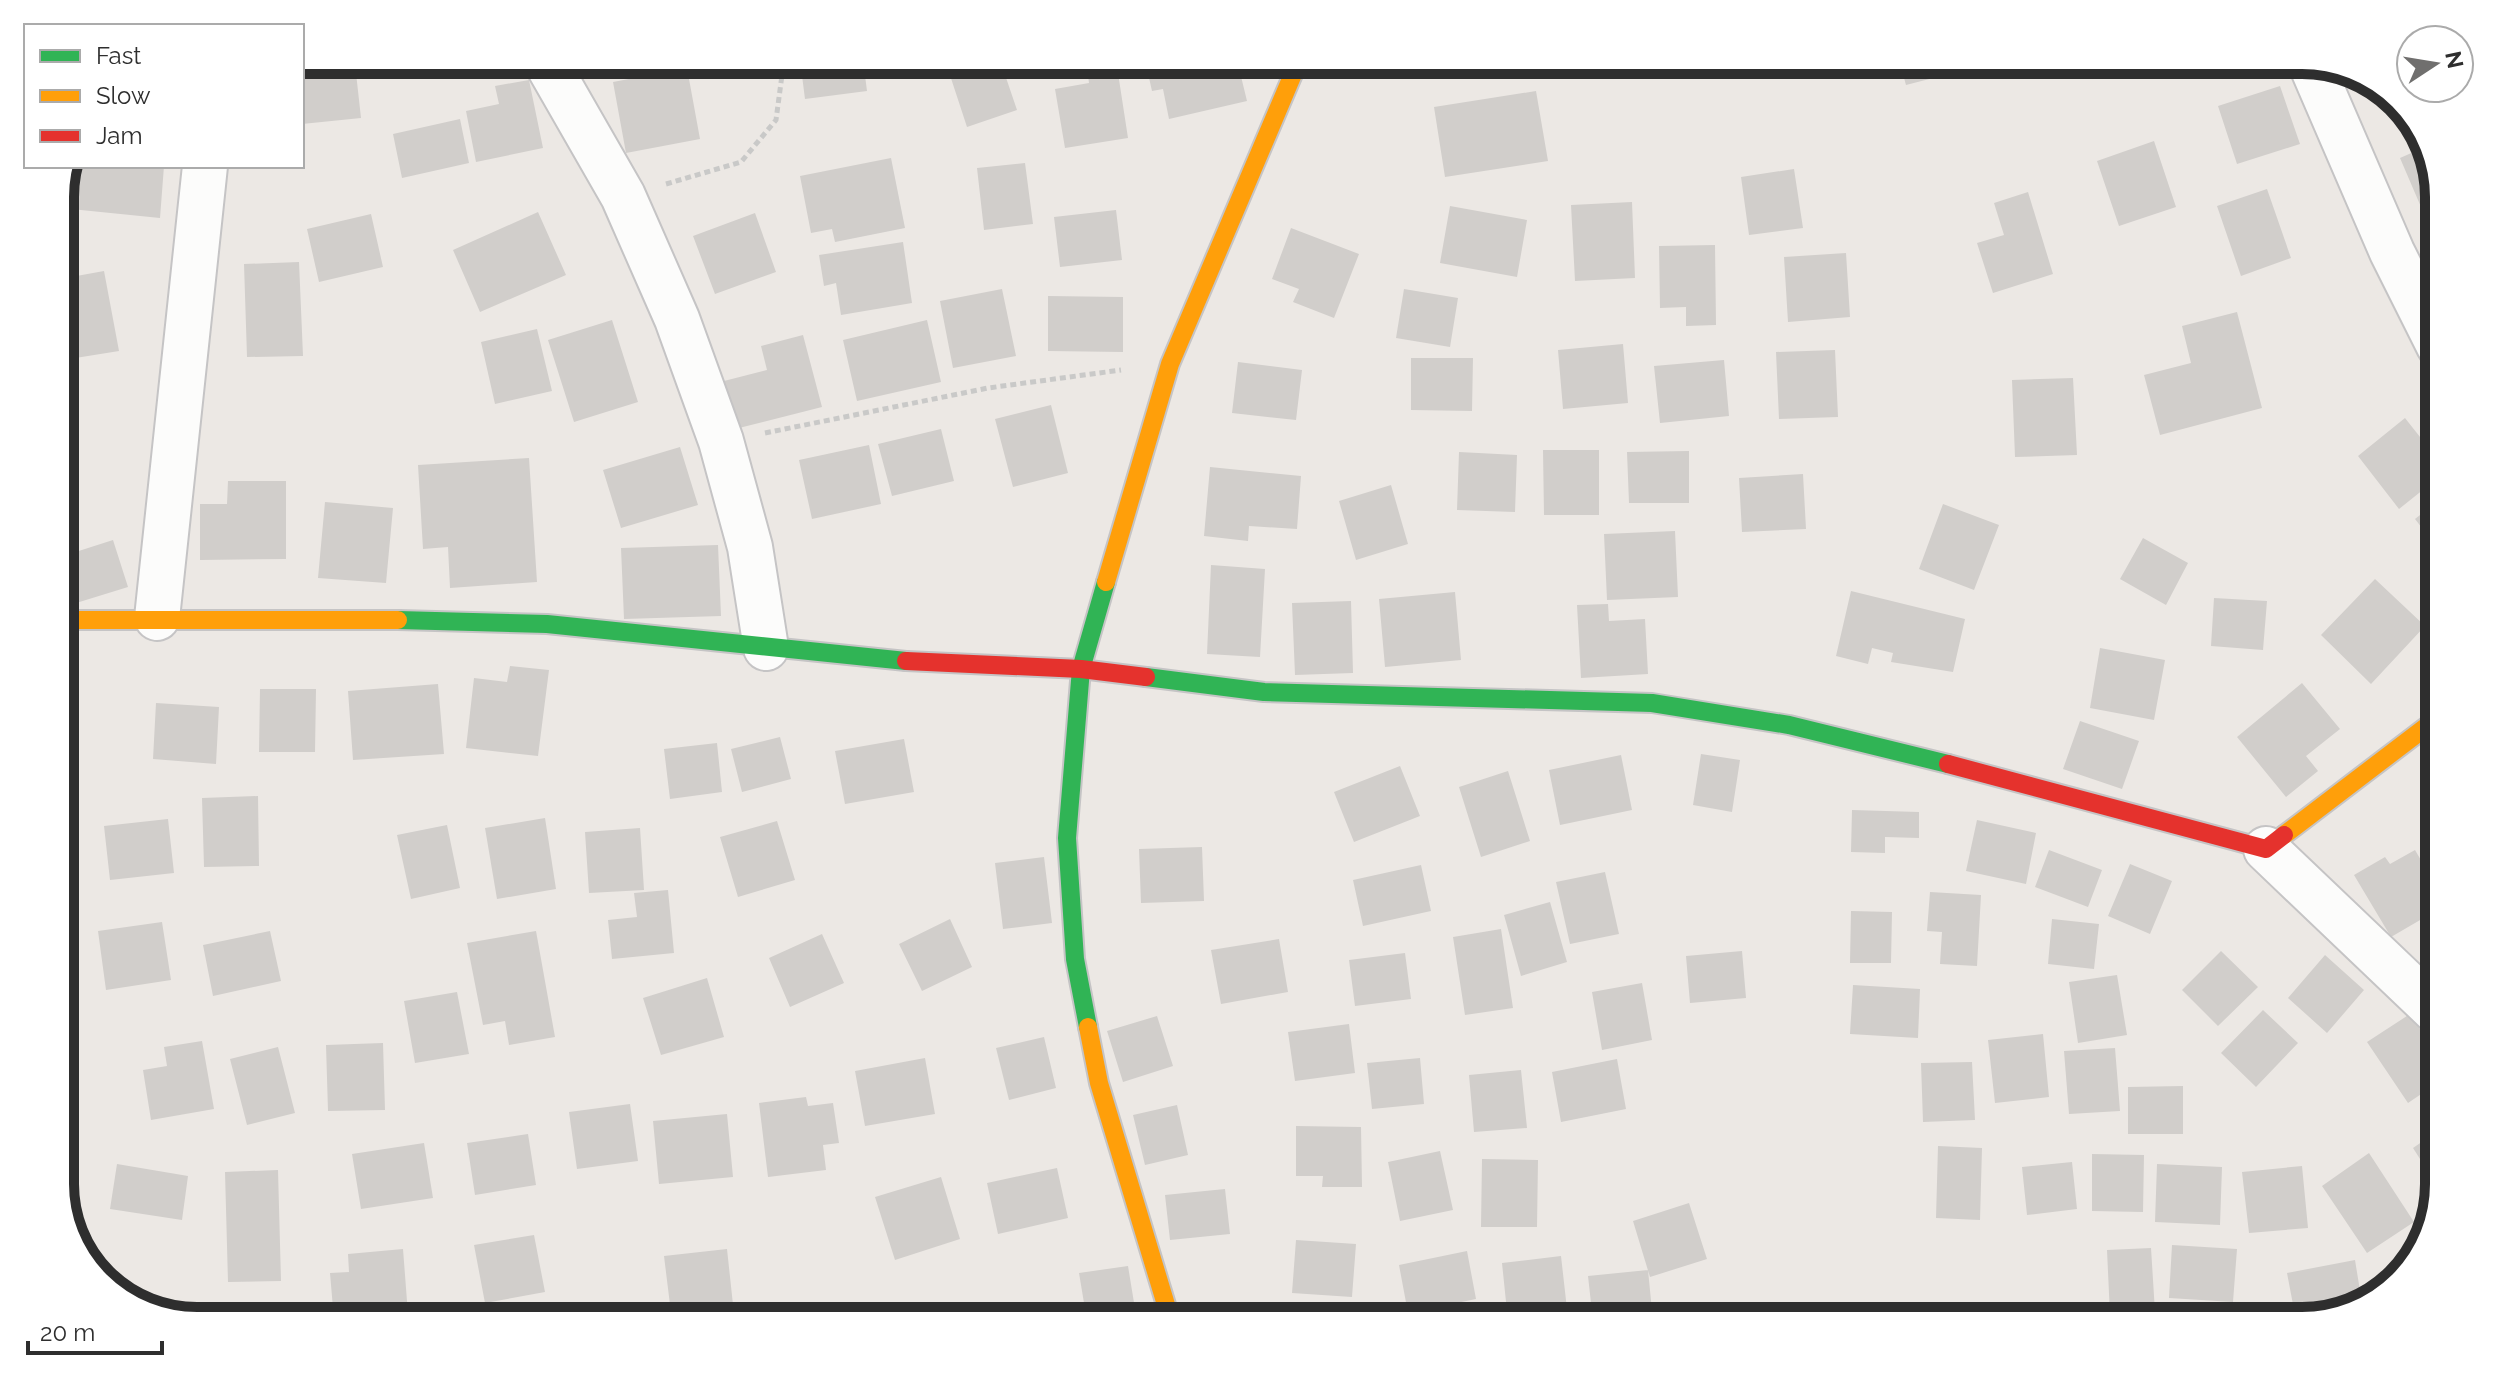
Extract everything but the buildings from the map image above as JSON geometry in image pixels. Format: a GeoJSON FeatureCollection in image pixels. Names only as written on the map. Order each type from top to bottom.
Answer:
{"type":"FeatureCollection","features":[{"type":"Feature","properties":{"kind":"street"},"geometry":{"type":"LineString","coordinates":[[553,74],[623,196],[677,319],[721,441],[750,547],[766,648]]}},
{"type":"Feature","properties":{"kind":"street"},"geometry":{"type":"LineString","coordinates":[[1167,1307],[1099,1083],[1075,959],[1067,838],[1081,669],[1170,364],[1293,74]]}},
{"type":"Feature","properties":{"kind":"street"},"geometry":{"type":"LineString","coordinates":[[2316,75],[2392,252],[2425,318]]}},
{"type":"Feature","properties":{"kind":"street"},"geometry":{"type":"LineString","coordinates":[[157,618],[205,168]]}},
{"type":"Feature","properties":{"kind":"street"},"geometry":{"type":"LineString","coordinates":[[74,620],[157,618],[547,624],[953,666],[1081,669],[1264,692],[1652,703],[1805,729],[1986,773],[2266,849],[2425,1001]]}},
{"type":"Feature","properties":{"kind":"street"},"geometry":{"type":"LineString","coordinates":[[2266,849],[2425,728]]}},
{"type":"Feature","properties":{"kind":"path"},"geometry":{"type":"LineString","coordinates":[[623,196],[741,162],[776,120],[782,74]]}},
{"type":"Feature","properties":{"kind":"path"},"geometry":{"type":"LineString","coordinates":[[721,441],[988,388],[1170,364]]}},
{"type":"Feature","properties":{"kind":"traffic: fast"},"geometry":{"type":"LineString","coordinates":[[1088,1027],[1075,959],[1067,838],[1081,669],[1106,582]]}},
{"type":"Feature","properties":{"kind":"traffic: fast"},"geometry":{"type":"LineString","coordinates":[[398,620],[547,624],[906,661]]}},
{"type":"Feature","properties":{"kind":"traffic: fast"},"geometry":{"type":"LineString","coordinates":[[1146,677],[1264,692],[1652,703],[1789,725],[1948,764]]}},
{"type":"Feature","properties":{"kind":"traffic: slow"},"geometry":{"type":"LineString","coordinates":[[1106,582],[1170,364],[1293,74]]}},
{"type":"Feature","properties":{"kind":"traffic: slow"},"geometry":{"type":"LineString","coordinates":[[74,620],[398,620]]}},
{"type":"Feature","properties":{"kind":"traffic: slow"},"geometry":{"type":"LineString","coordinates":[[2284,835],[2425,728]]}},
{"type":"Feature","properties":{"kind":"traffic: slow"},"geometry":{"type":"LineString","coordinates":[[1088,1027],[1099,1083],[1167,1307]]}},
{"type":"Feature","properties":{"kind":"traffic: jam"},"geometry":{"type":"LineString","coordinates":[[906,661],[1081,669],[1146,677]]}},
{"type":"Feature","properties":{"kind":"traffic: jam"},"geometry":{"type":"LineString","coordinates":[[1948,764],[2266,849],[2284,835]]}}]}
